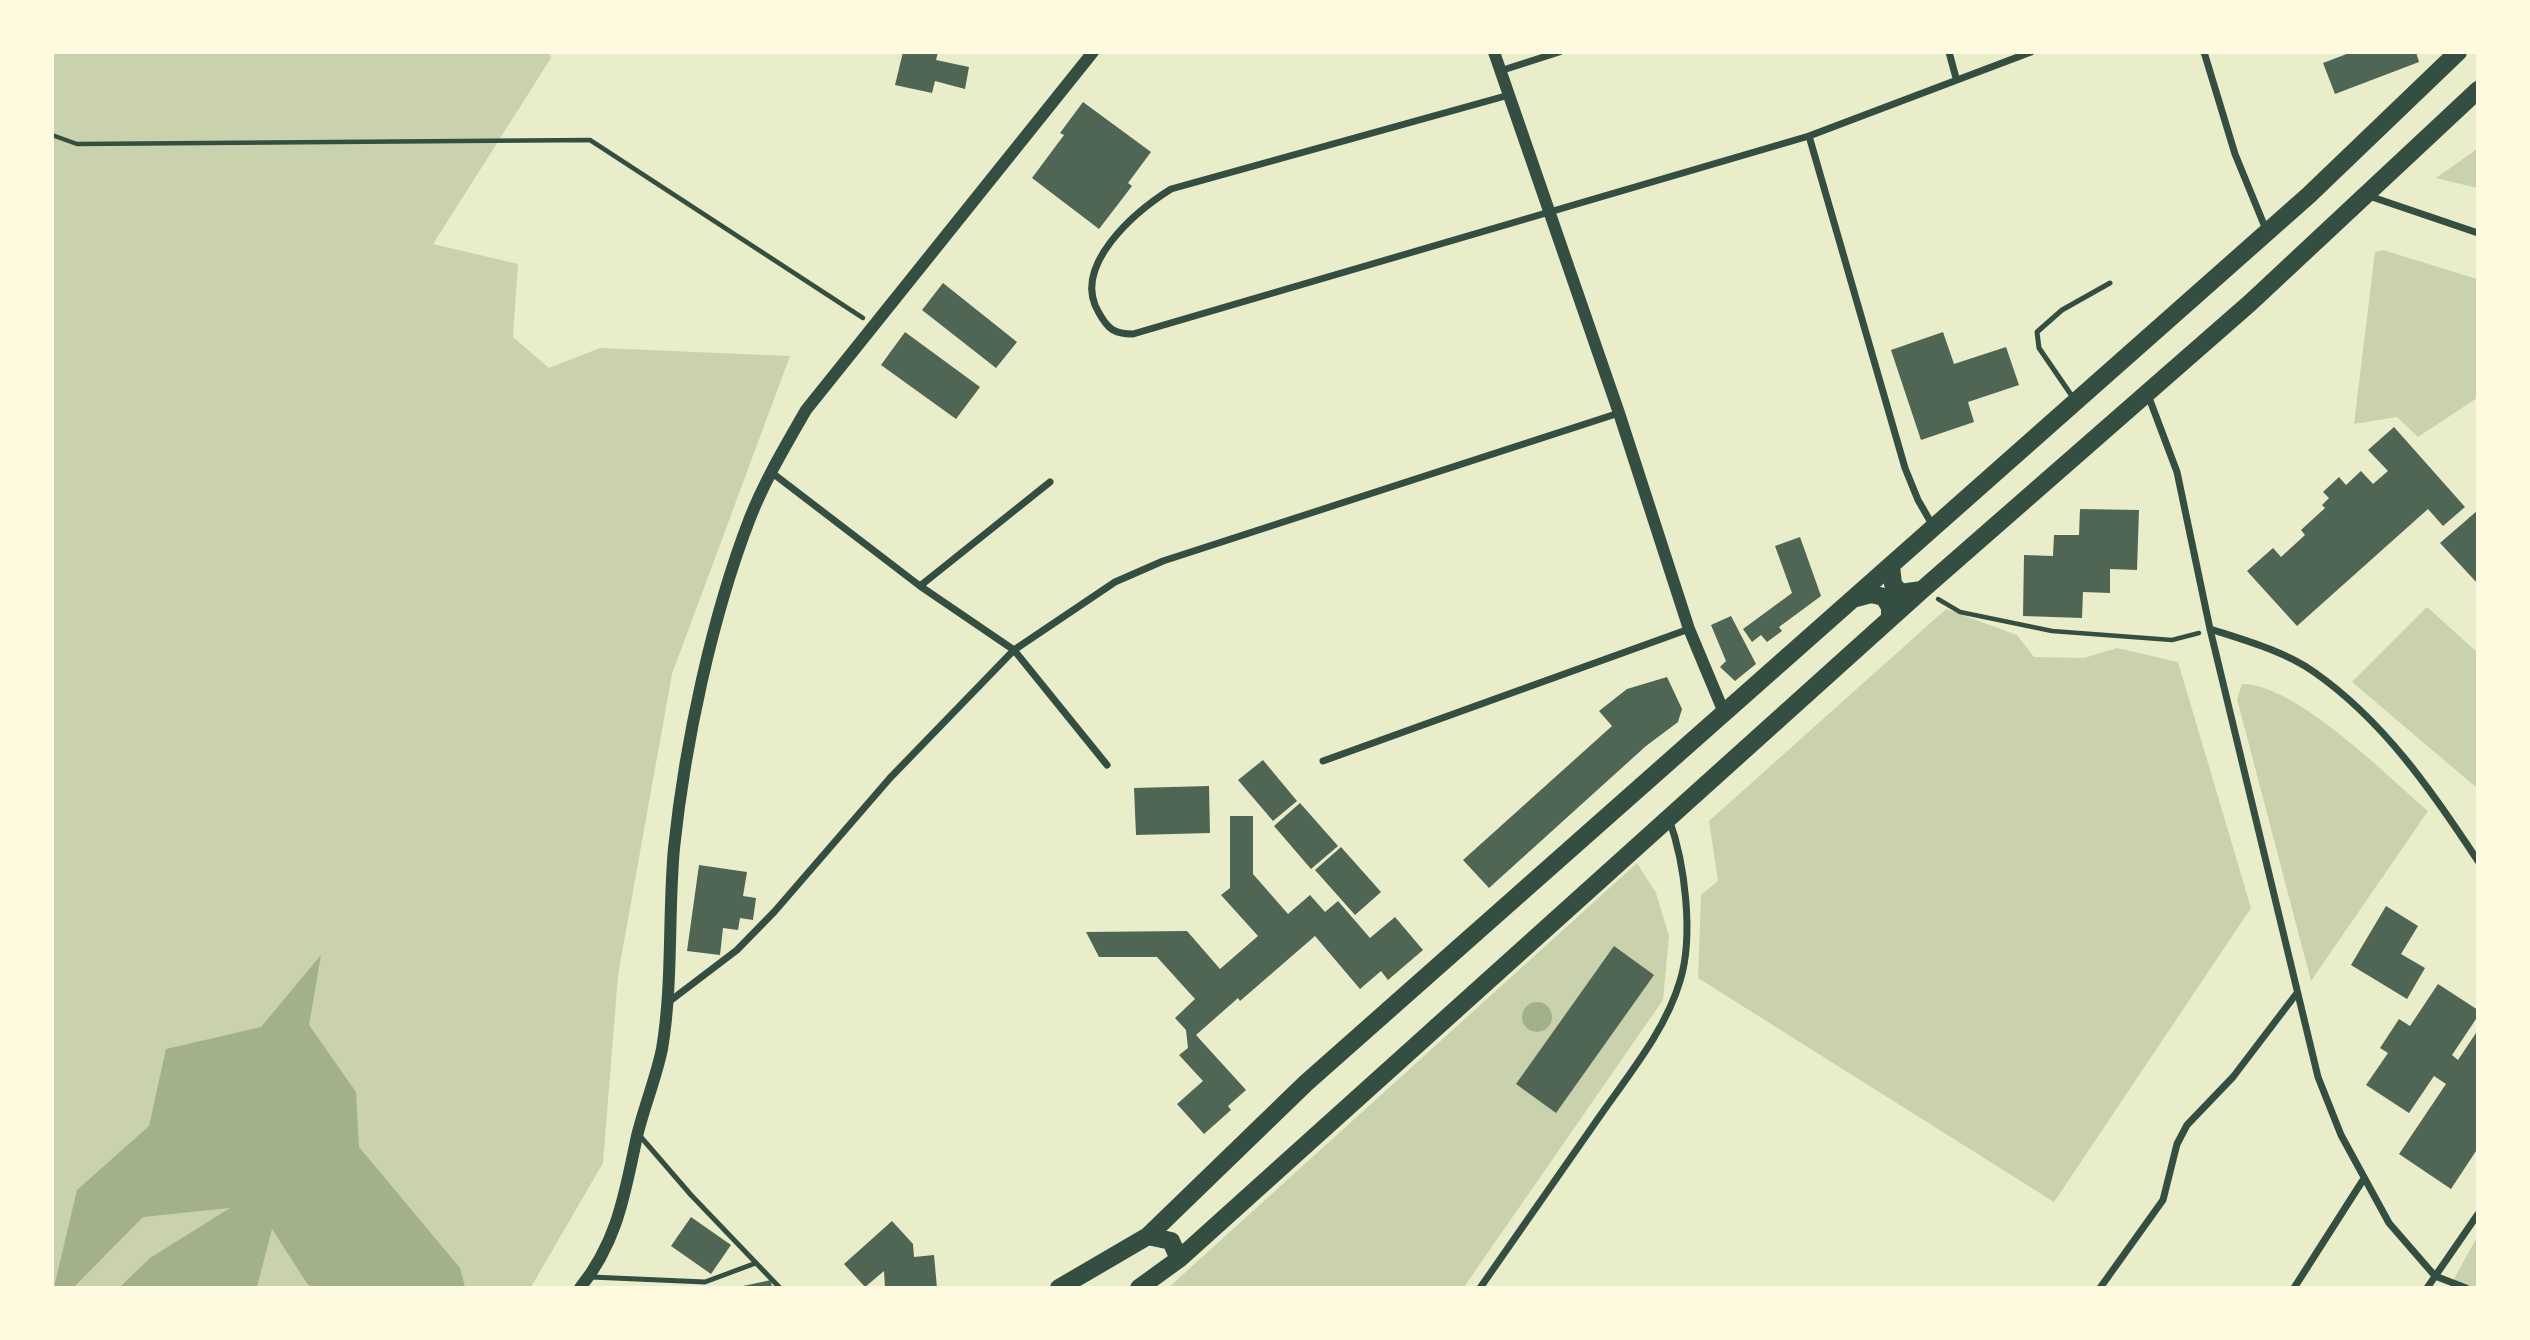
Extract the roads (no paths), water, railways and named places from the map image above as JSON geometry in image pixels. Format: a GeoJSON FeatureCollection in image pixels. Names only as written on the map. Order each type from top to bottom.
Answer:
{"type":"FeatureCollection","features":[{"type":"Feature","properties":{"kind":"main road"},"geometry":{"type":"LineString","coordinates":[[1059,1287],[1148,1236],[1306,1083],[2267,233],[2448,57]]}},
{"type":"Feature","properties":{"kind":"main road"},"geometry":{"type":"LineString","coordinates":[[1139,1287],[1179,1259],[1922,590],[2148,394],[2368,195],[2477,90]]}},
{"type":"Feature","properties":{"kind":"main road"},"geometry":{"type":"LineString","coordinates":[[1891,566],[1893,584],[1900,593],[1922,590]]}},
{"type":"Feature","properties":{"kind":"main road"},"geometry":{"type":"LineString","coordinates":[[1856,598],[1871,594],[1884,597],[1890,607],[1890,619]]}},
{"type":"Feature","properties":{"kind":"main road"},"geometry":{"type":"LineString","coordinates":[[1148,1236],[1171,1241],[1179,1259]]}},
{"type":"Feature","properties":{"kind":"street"},"geometry":{"type":"LineString","coordinates":[[584,1282],[623,1209],[638,1133],[662,1049],[674,847],[700,691],[727,587],[750,518],[771,472],[806,410],[1093,52]]}},
{"type":"Feature","properties":{"kind":"street"},"geometry":{"type":"LineString","coordinates":[[1494,52],[1619,413],[1689,629],[1725,715]]}},
{"type":"Feature","properties":{"kind":"street"},"geometry":{"type":"LineString","coordinates":[[1500,72],[1559,52]]}},
{"type":"Feature","properties":{"kind":"street"},"geometry":{"type":"LineString","coordinates":[[1949,52],[1956,78]]}},
{"type":"Feature","properties":{"kind":"street"},"geometry":{"type":"LineString","coordinates":[[1509,95],[1171,189],[1145,206],[1124,226],[1096,265],[1090,283],[1096,309],[1108,328],[1118,334],[1133,334],[1551,214],[1809,136],[1956,78],[2031,52]]}},
{"type":"Feature","properties":{"kind":"street"},"geometry":{"type":"LineString","coordinates":[[2204,52],[2235,154],[2267,233]]}},
{"type":"Feature","properties":{"kind":"street"},"geometry":{"type":"LineString","coordinates":[[1809,136],[1905,468],[1918,500],[1934,526]]}},
{"type":"Feature","properties":{"kind":"street"},"geometry":{"type":"LineString","coordinates":[[2368,195],[2477,233]]}},
{"type":"Feature","properties":{"kind":"street"},"geometry":{"type":"LineString","coordinates":[[2148,394],[2178,472],[2210,629],[2318,1077],[2340,1135],[2363,1180],[2397,1233],[2435,1276],[2466,1287]]}},
{"type":"Feature","properties":{"kind":"street"},"geometry":{"type":"LineString","coordinates":[[666,1004],[737,950],[775,911],[890,778],[1014,650],[1115,582],[1163,561],[1619,413]]}},
{"type":"Feature","properties":{"kind":"street"},"geometry":{"type":"LineString","coordinates":[[771,472],[919,586],[1014,650],[1107,765]]}},
{"type":"Feature","properties":{"kind":"street"},"geometry":{"type":"LineString","coordinates":[[919,586],[1050,482]]}},
{"type":"Feature","properties":{"kind":"street"},"geometry":{"type":"LineString","coordinates":[[1323,761],[1689,629]]}},
{"type":"Feature","properties":{"kind":"street"},"geometry":{"type":"LineString","coordinates":[[2210,629],[2250,641],[2312,671],[2375,722],[2447,814],[2477,861]]}},
{"type":"Feature","properties":{"kind":"street"},"geometry":{"type":"LineString","coordinates":[[1480,1287],[1631,1071],[1672,1003],[1681,978],[1686,941],[1680,858],[1669,818]]}},
{"type":"Feature","properties":{"kind":"street"},"geometry":{"type":"LineString","coordinates":[[2100,1287],[2163,1200],[2168,1170],[2187,1125],[2233,1077],[2297,993]]}},
{"type":"Feature","properties":{"kind":"street"},"geometry":{"type":"LineString","coordinates":[[2294,1287],[2363,1180]]}},
{"type":"Feature","properties":{"kind":"street"},"geometry":{"type":"LineString","coordinates":[[2427,1287],[2477,1214]]}},
{"type":"Feature","properties":{"kind":"lane"},"geometry":{"type":"LineString","coordinates":[[2076,401],[2039,348],[2038,332],[2062,310],[2110,283]]}},
{"type":"Feature","properties":{"kind":"lane"},"geometry":{"type":"LineString","coordinates":[[638,1133],[691,1195],[780,1287]]}},
{"type":"Feature","properties":{"kind":"lane"},"geometry":{"type":"LineString","coordinates":[[584,1282],[704,1285],[756,1263]]}}]}
